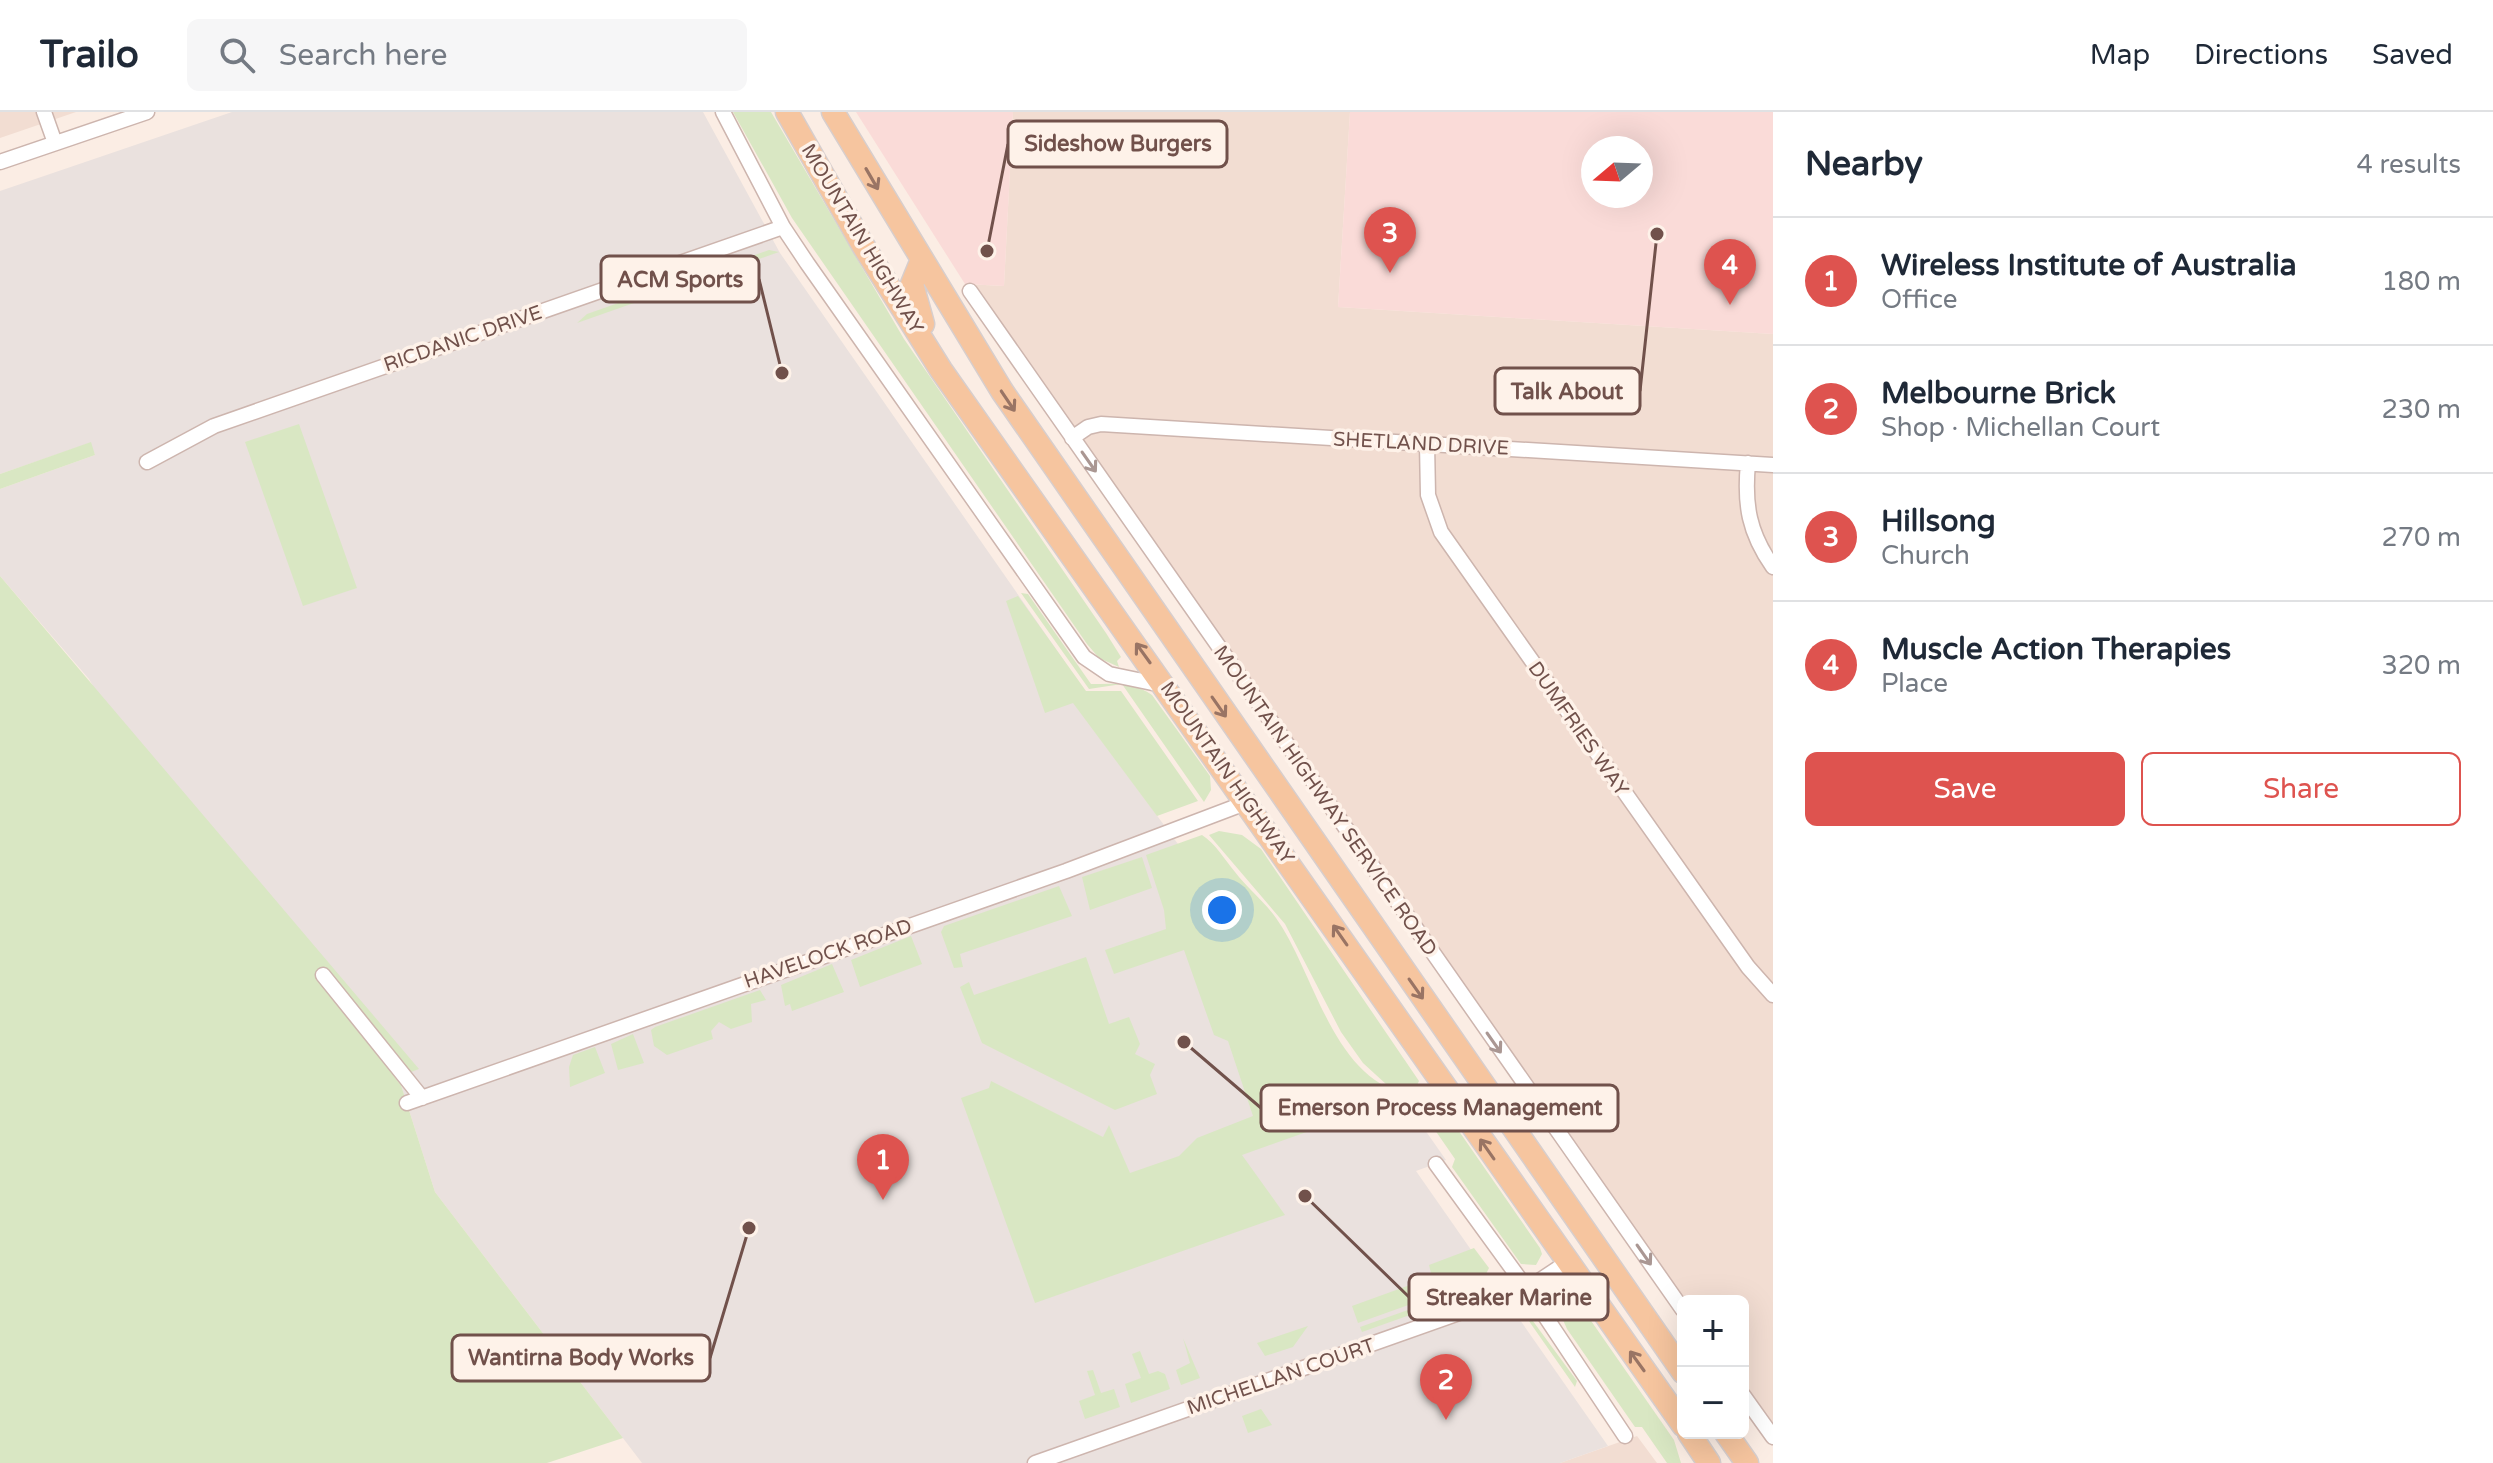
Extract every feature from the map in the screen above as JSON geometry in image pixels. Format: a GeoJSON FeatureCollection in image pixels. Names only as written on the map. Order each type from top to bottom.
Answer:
{"type":"FeatureCollection","features":[{"type":"Feature","properties":{"kind":"main road","name":"MOUNTAIN HIGHWAY"},"geometry":{"type":"LineString","coordinates":[[787,112],[864,247],[941,370],[1167,686],[1572,1271],[1677,1417]]}},
{"type":"Feature","properties":{"kind":"main road","name":"MOUNTAIN HIGHWAY"},"geometry":{"type":"LineString","coordinates":[[833,112],[921,262],[1028,430],[1680,1367]]}},
{"type":"Feature","properties":{"kind":"main road"},"geometry":{"type":"LineString","coordinates":[[847,137],[850,112]]}},
{"type":"Feature","properties":{"kind":"main road"},"geometry":{"type":"LineString","coordinates":[[921,262],[913,276],[912,292],[941,370]]}},
{"type":"Feature","properties":{"kind":"main road"},"geometry":{"type":"LineString","coordinates":[[1248,802],[1273,784]]}},
{"type":"Feature","properties":{"kind":"main road"},"geometry":{"type":"LineString","coordinates":[[1572,1271],[1600,1252]]}},
{"type":"Feature","properties":{"kind":"main road"},"geometry":{"type":"LineString","coordinates":[[1693,1439],[1709,1463]]}},
{"type":"Feature","properties":{"kind":"main road"},"geometry":{"type":"LineString","coordinates":[[1730,1439],[1747,1463]]}},
{"type":"Feature","properties":{"kind":"street"},"geometry":{"type":"LineString","coordinates":[[44,112],[55,143]]}},
{"type":"Feature","properties":{"kind":"street"},"geometry":{"type":"LineString","coordinates":[[0,162],[147,112]]}},
{"type":"Feature","properties":{"kind":"street"},"geometry":{"type":"LineString","coordinates":[[723,112],[783,227],[1084,657],[1109,674],[1167,686]]}},
{"type":"Feature","properties":{"kind":"street","name":"RICDANIC DRIVE"},"geometry":{"type":"LineString","coordinates":[[147,462],[214,426],[783,227]]}},
{"type":"Feature","properties":{"kind":"street","name":"MOUNTAIN HIGHWAY SERVICE ROAD"},"geometry":{"type":"LineString","coordinates":[[970,291],[1677,1301]]}},
{"type":"Feature","properties":{"kind":"street","name":"SHETLAND DRIVE"},"geometry":{"type":"LineString","coordinates":[[1072,438],[1088,427],[1101,424],[1773,465]]}},
{"type":"Feature","properties":{"kind":"street","name":"DUMFRIES WAY"},"geometry":{"type":"LineString","coordinates":[[1427,444],[1428,495],[1441,532],[1738,954],[1773,995]]}},
{"type":"Feature","properties":{"kind":"street"},"geometry":{"type":"LineString","coordinates":[[1748,463],[1747,516],[1758,544],[1773,567]]}},
{"type":"Feature","properties":{"kind":"street","name":"HAVELOCK ROAD"},"geometry":{"type":"LineString","coordinates":[[323,975],[414,1100],[1066,871],[1248,802]]}},
{"type":"Feature","properties":{"kind":"street"},"geometry":{"type":"LineString","coordinates":[[1436,1164],[1527,1289],[1625,1436]]}},
{"type":"Feature","properties":{"kind":"street","name":"MICHELLAN COURT"},"geometry":{"type":"LineString","coordinates":[[1527,1289],[1548,1291],[1572,1271]]}},
{"type":"Feature","properties":{"kind":"street","name":"MICHELLAN COURT"},"geometry":{"type":"LineString","coordinates":[[1035,1463],[1572,1271]]}},
{"type":"Feature","properties":{"kind":"street"},"geometry":{"type":"LineString","coordinates":[[1749,1403],[1773,1437]]}},
{"type":"Feature","properties":{"kind":"shaded area"},"geometry":{"type":"Polygon","coordinates":[[[0,112],[76,112],[0,138],[0,112]]]}},
{"type":"Feature","properties":{"kind":"shaded area"},"geometry":{"type":"Polygon","coordinates":[[[232,112],[703,112],[780,253],[1065,662],[1062,672],[1074,703],[1374,1110],[1404,1100],[1446,1160],[1416,1171],[1608,1446],[1560,1463],[642,1463],[435,1192],[401,1085],[161,804],[89,679],[0,576],[0,489],[95,455],[90,443],[0,474],[0,191],[232,112]]]}},
{"type":"Feature","properties":{"kind":"shaded area"},"geometry":{"type":"Polygon","coordinates":[[[856,112],[1013,112],[1004,286],[965,284],[856,112]]]}},
{"type":"Feature","properties":{"kind":"shaded area"},"geometry":{"type":"Polygon","coordinates":[[[1013,112],[1350,112],[1338,307],[1773,334],[1773,1437],[1749,1403],[1749,1295],[1679,1295],[1507,1060],[965,284],[1004,286],[1013,112]]]}},
{"type":"Feature","properties":{"kind":"shaded area"},"geometry":{"type":"Polygon","coordinates":[[[1350,112],[1773,112],[1773,334],[1338,307],[1350,112]]]}},
{"type":"Feature","properties":{"kind":"shaded area"},"geometry":{"type":"Polygon","coordinates":[[[1637,1436],[1657,1463],[1560,1463],[1637,1436]]]}},
{"type":"Feature","properties":{"kind":"green space"},"geometry":{"type":"Polygon","coordinates":[[[733,112],[771,112],[904,339],[1106,633],[1121,657],[1117,661],[1119,667],[1099,658],[1087,644],[792,218],[733,112]]]}},
{"type":"Feature","properties":{"kind":"green space"},"geometry":{"type":"Polygon","coordinates":[[[769,250],[779,252],[577,323],[587,314],[769,250]]]}},
{"type":"Feature","properties":{"kind":"green space"},"geometry":{"type":"Polygon","coordinates":[[[299,424],[357,588],[303,606],[245,442],[299,424]]]}},
{"type":"Feature","properties":{"kind":"green space"},"geometry":{"type":"Polygon","coordinates":[[[91,442],[95,455],[0,489],[0,474],[91,442]]]}},
{"type":"Feature","properties":{"kind":"green space"},"geometry":{"type":"Polygon","coordinates":[[[0,576],[419,1069],[395,1078],[401,1085],[435,1192],[623,1438],[547,1463],[0,1463],[0,576]]]}},
{"type":"Feature","properties":{"kind":"green space"},"geometry":{"type":"Polygon","coordinates":[[[1021,593],[1028,594],[1091,684],[1121,684],[1089,689],[1021,593]]]}},
{"type":"Feature","properties":{"kind":"green space"},"geometry":{"type":"Polygon","coordinates":[[[1018,596],[1086,691],[1121,691],[1198,801],[1157,816],[1073,703],[1045,713],[1006,601],[1018,596]]]}},
{"type":"Feature","properties":{"kind":"green space"},"geometry":{"type":"Polygon","coordinates":[[[1122,684],[1152,695],[1210,776],[1211,790],[1204,802],[1122,684]]]}},
{"type":"Feature","properties":{"kind":"green space"},"geometry":{"type":"Polygon","coordinates":[[[1219,831],[1242,835],[1261,849],[1419,1081],[1412,1096],[1407,1091],[1387,1085],[1363,1063],[1341,1032],[1285,924],[1209,835],[1219,831]]]}},
{"type":"Feature","properties":{"kind":"green space"},"geometry":{"type":"Polygon","coordinates":[[[1202,835],[1216,847],[1276,918],[1343,1046],[1360,1067],[1381,1084],[1407,1094],[1411,1100],[1409,1102],[1405,1097],[1242,1155],[1285,1215],[1035,1303],[961,1098],[989,1088],[991,1081],[1103,1137],[1109,1125],[1130,1173],[1179,1156],[1197,1138],[1253,1116],[1228,1041],[1214,1035],[1184,950],[1114,974],[1105,950],[1166,929],[1164,910],[1146,855],[1202,835]]]}},
{"type":"Feature","properties":{"kind":"green space"},"geometry":{"type":"Polygon","coordinates":[[[1142,857],[1152,888],[1090,910],[1082,877],[1142,857]]]}},
{"type":"Feature","properties":{"kind":"green space"},"geometry":{"type":"Polygon","coordinates":[[[1059,886],[1072,916],[960,954],[963,967],[954,968],[941,932],[944,926],[1059,886]]]}},
{"type":"Feature","properties":{"kind":"green space"},"geometry":{"type":"Polygon","coordinates":[[[911,936],[922,964],[860,987],[851,960],[911,936]]]}},
{"type":"Feature","properties":{"kind":"green space"},"geometry":{"type":"Polygon","coordinates":[[[1086,957],[1109,1024],[1129,1017],[1140,1044],[1135,1054],[1155,1064],[1150,1075],[1157,1094],[1115,1110],[982,1043],[960,987],[969,982],[974,995],[1086,957]]]}},
{"type":"Feature","properties":{"kind":"green space"},"geometry":{"type":"Polygon","coordinates":[[[832,964],[844,992],[792,1011],[790,1004],[785,1006],[781,985],[832,964]]]}},
{"type":"Feature","properties":{"kind":"green space"},"geometry":{"type":"Polygon","coordinates":[[[760,990],[766,1000],[751,1004],[752,1022],[731,1029],[719,1022],[711,1031],[713,1039],[667,1055],[654,1046],[651,1030],[655,1027],[760,990]]]}},
{"type":"Feature","properties":{"kind":"green space"},"geometry":{"type":"Polygon","coordinates":[[[633,1034],[644,1063],[618,1070],[611,1044],[633,1034]]]}},
{"type":"Feature","properties":{"kind":"green space"},"geometry":{"type":"Polygon","coordinates":[[[595,1047],[605,1073],[570,1087],[569,1067],[573,1055],[595,1047]]]}},
{"type":"Feature","properties":{"kind":"green space"},"geometry":{"type":"Polygon","coordinates":[[[1429,1088],[1540,1248],[1542,1254],[1536,1265],[1521,1264],[1452,1167],[1455,1159],[1419,1107],[1429,1088]]]}},
{"type":"Feature","properties":{"kind":"green space"},"geometry":{"type":"Polygon","coordinates":[[[1474,1248],[1489,1268],[1484,1278],[1358,1323],[1352,1306],[1432,1277],[1429,1265],[1474,1248]]]}},
{"type":"Feature","properties":{"kind":"green space"},"geometry":{"type":"Polygon","coordinates":[[[1484,1283],[1486,1288],[1362,1332],[1360,1327],[1484,1283]]]}},
{"type":"Feature","properties":{"kind":"green space"},"geometry":{"type":"Polygon","coordinates":[[[1571,1308],[1580,1309],[1587,1315],[1674,1440],[1681,1463],[1667,1463],[1642,1427],[1635,1427],[1567,1329],[1563,1320],[1571,1308]]]}},
{"type":"Feature","properties":{"kind":"green space"},"geometry":{"type":"Polygon","coordinates":[[[1527,1313],[1577,1381],[1575,1387],[1524,1314],[1527,1313]]]}},
{"type":"Feature","properties":{"kind":"green space"},"geometry":{"type":"Polygon","coordinates":[[[1308,1326],[1293,1347],[1265,1356],[1257,1343],[1308,1326]]]}},
{"type":"Feature","properties":{"kind":"green space"},"geometry":{"type":"Polygon","coordinates":[[[1183,1338],[1200,1378],[1181,1385],[1176,1370],[1190,1363],[1183,1338]]]}},
{"type":"Feature","properties":{"kind":"green space"},"geometry":{"type":"Polygon","coordinates":[[[1140,1351],[1149,1374],[1158,1371],[1165,1374],[1170,1389],[1131,1403],[1125,1384],[1141,1378],[1132,1354],[1140,1351]]]}},
{"type":"Feature","properties":{"kind":"green space"},"geometry":{"type":"Polygon","coordinates":[[[1093,1370],[1101,1393],[1114,1389],[1120,1407],[1085,1419],[1079,1401],[1095,1395],[1087,1371],[1093,1370]]]}},
{"type":"Feature","properties":{"kind":"green space"},"geometry":{"type":"Polygon","coordinates":[[[1261,1409],[1272,1425],[1248,1433],[1242,1416],[1261,1409]]]}},
{"type":"Feature","properties":{"kind":"place","name":"Talk About"},"geometry":{"type":"Point","coordinates":[1657,234]}},
{"type":"Feature","properties":{"kind":"place","name":"Sideshow Burgers"},"geometry":{"type":"Point","coordinates":[987,251]}},
{"type":"Feature","properties":{"kind":"place","name":"Hillsong"},"geometry":{"type":"Point","coordinates":[1390,273]}},
{"type":"Feature","properties":{"kind":"place","name":"Muscle Action Therapies"},"geometry":{"type":"Point","coordinates":[1730,305]}},
{"type":"Feature","properties":{"kind":"place","name":"ACM Sports"},"geometry":{"type":"Point","coordinates":[782,373]}},
{"type":"Feature","properties":{"kind":"place","name":"Emerson Process Management"},"geometry":{"type":"Point","coordinates":[1184,1042]}},
{"type":"Feature","properties":{"kind":"place","name":"Streaker Marine"},"geometry":{"type":"Point","coordinates":[1305,1196]}},
{"type":"Feature","properties":{"kind":"place","name":"Wireless Institute of Australia"},"geometry":{"type":"Point","coordinates":[883,1200]}},
{"type":"Feature","properties":{"kind":"place","name":"Wantirna Body Works"},"geometry":{"type":"Point","coordinates":[749,1228]}},
{"type":"Feature","properties":{"kind":"place","name":"Melbourne Brick"},"geometry":{"type":"Point","coordinates":[1446,1420]}}]}
